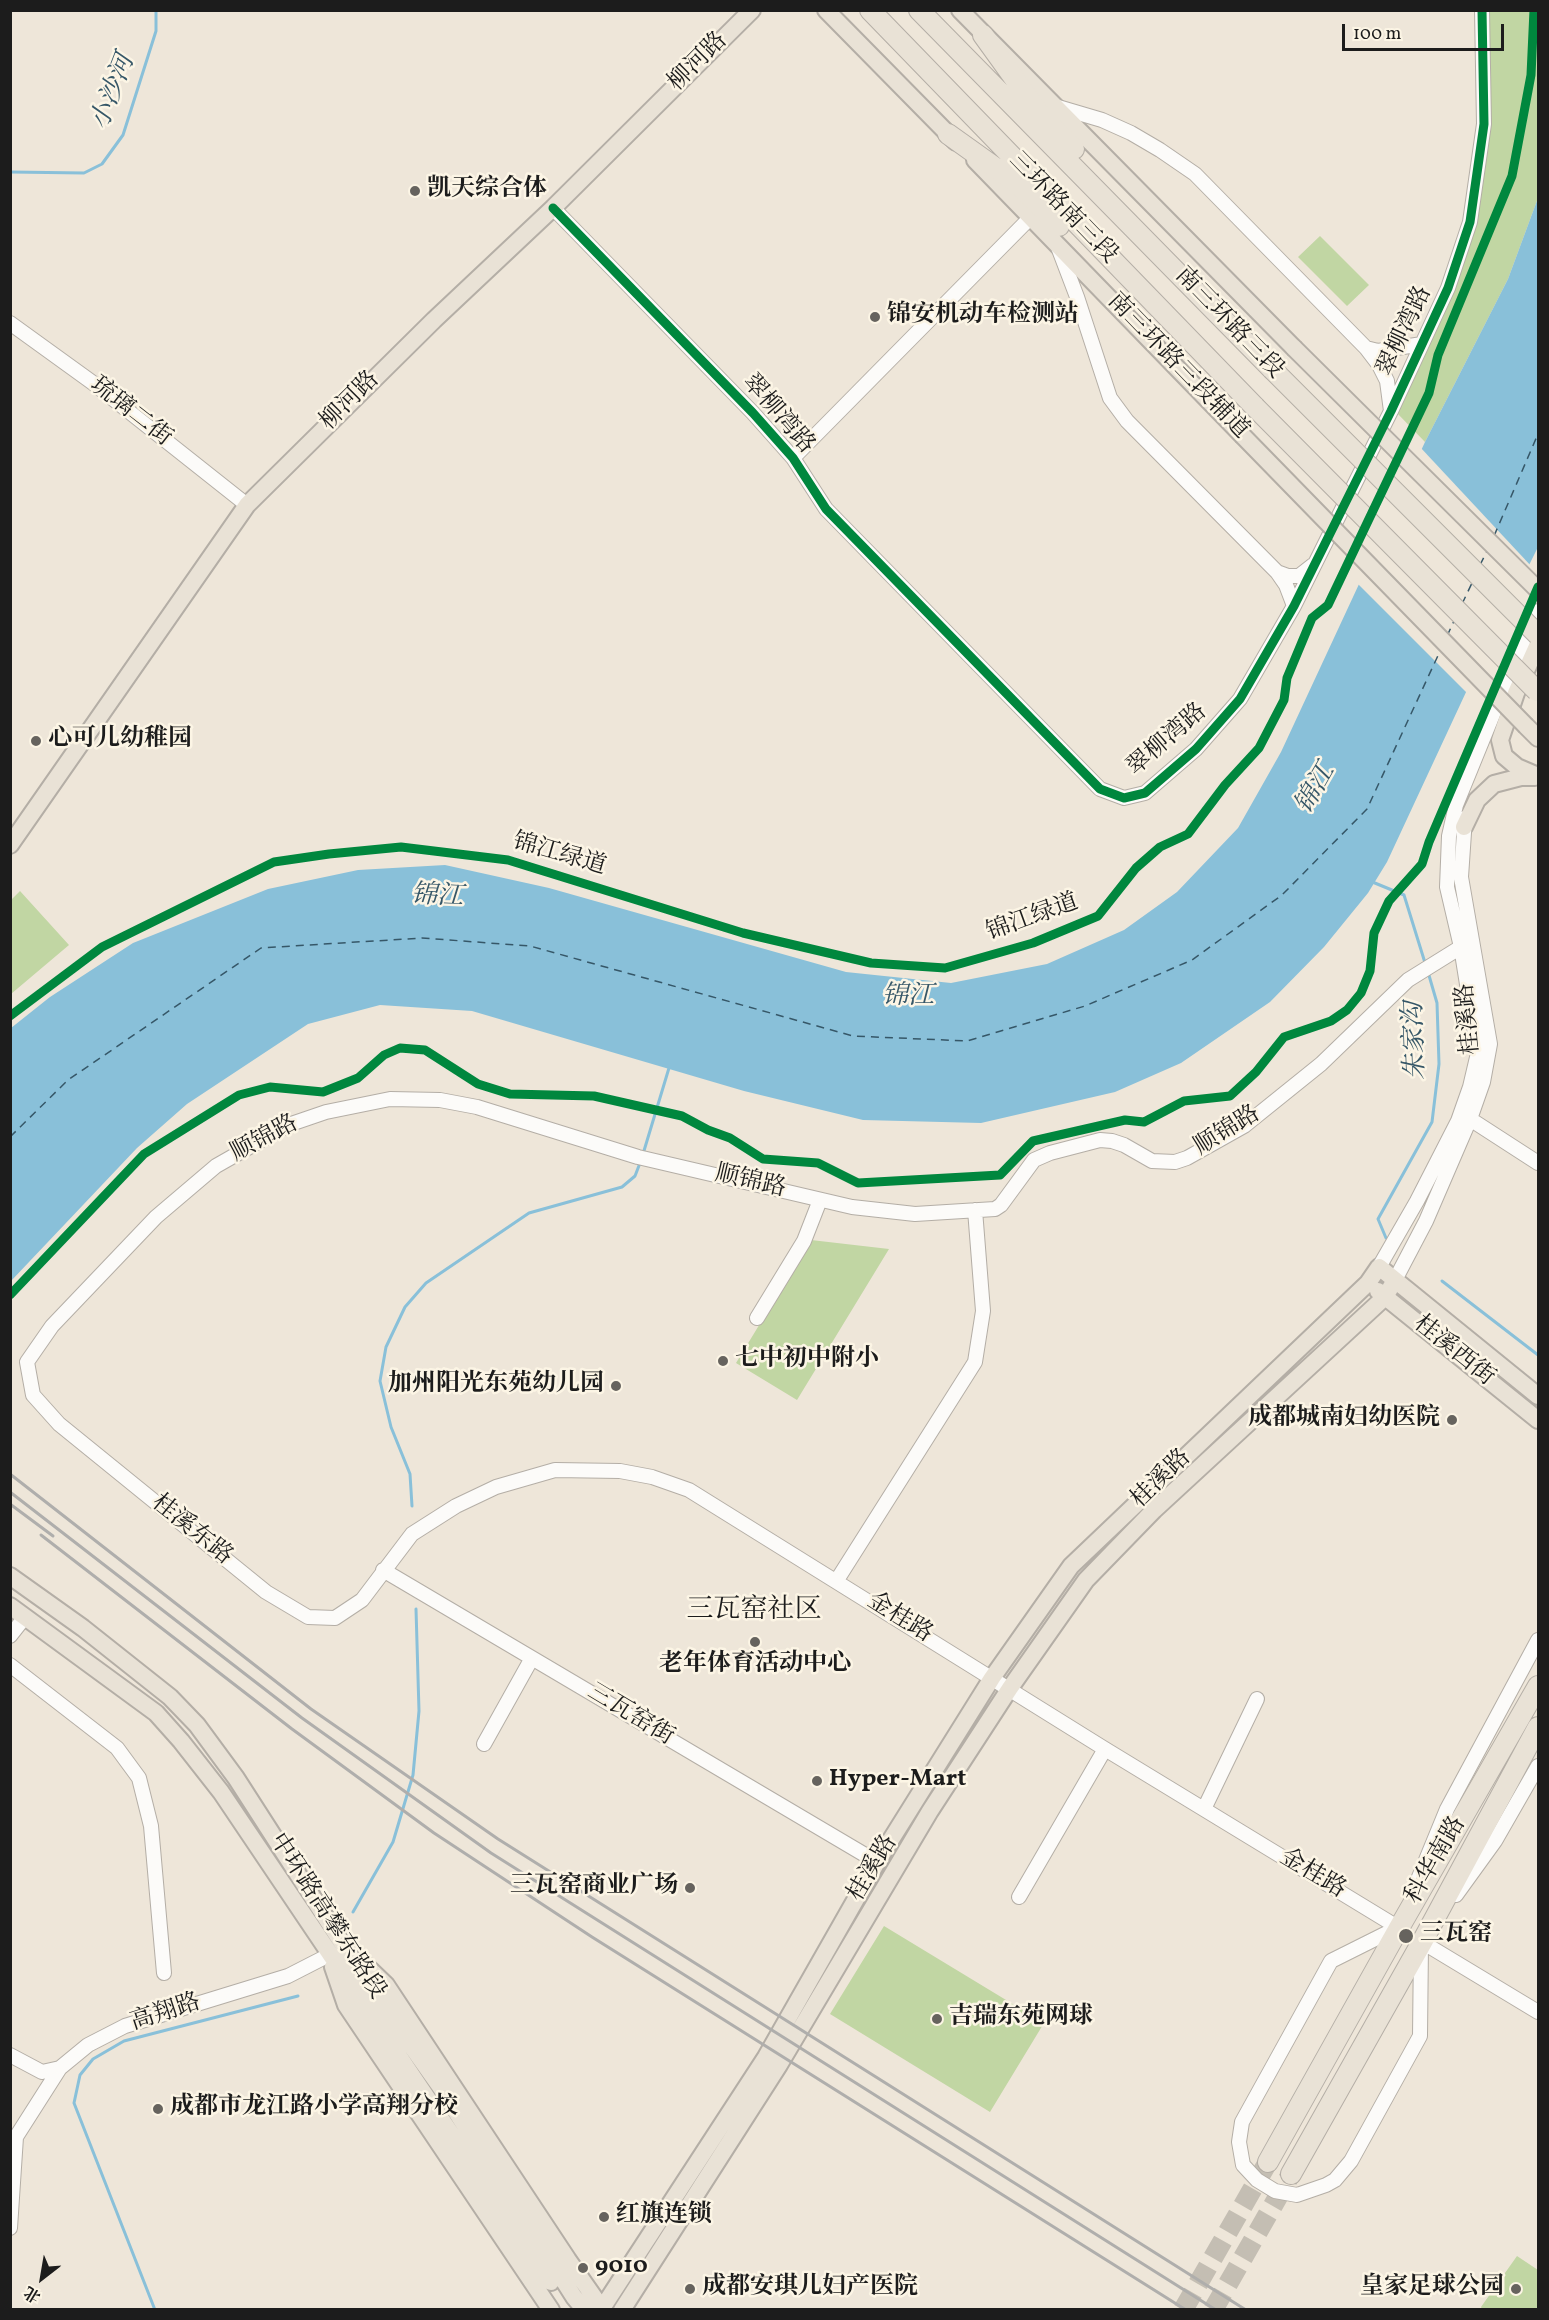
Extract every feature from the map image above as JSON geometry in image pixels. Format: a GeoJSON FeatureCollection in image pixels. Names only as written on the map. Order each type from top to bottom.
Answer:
{"type":"FeatureCollection","features":[{"type":"Feature","properties":{"kind":"highway","name":"三环路南三段"},"geometry":{"type":"LineString","coordinates":[[870,10],[1255,407]]}},
{"type":"Feature","properties":{"kind":"highway","name":"南三环路三段"},"geometry":{"type":"LineString","coordinates":[[919,10],[1272,369],[1539,635]]}},
{"type":"Feature","properties":{"kind":"highway"},"geometry":{"type":"LineString","coordinates":[[983,35],[1040,114],[1155,232],[1177,272]]}},
{"type":"Feature","properties":{"kind":"highway"},"geometry":{"type":"LineString","coordinates":[[948,134],[1018,184],[1147,315],[1228,380]]}},
{"type":"Feature","properties":{"kind":"highway","name":"南三环路三段"},"geometry":{"type":"LineString","coordinates":[[1255,407],[1538,692]]}},
{"type":"Feature","properties":{"kind":"highway","name":"科华南路"},"geometry":{"type":"LineString","coordinates":[[1268,2162],[1399,1928],[1539,1686]]}},
{"type":"Feature","properties":{"kind":"highway","name":"科华南路"},"geometry":{"type":"LineString","coordinates":[[1291,2174],[1422,1942],[1539,1727]]}},
{"type":"Feature","properties":{"kind":"main road","name":"柳河路"},"geometry":{"type":"LineString","coordinates":[[10,845],[247,504],[434,320],[553,208],[752,10]]}},
{"type":"Feature","properties":{"kind":"main road","name":"南三环路三段辅道"},"geometry":{"type":"LineString","coordinates":[[826,10],[1056,242],[1539,738]]}},
{"type":"Feature","properties":{"kind":"main road"},"geometry":{"type":"LineString","coordinates":[[960,10],[1294,348],[1539,591]]}},
{"type":"Feature","properties":{"kind":"main road"},"geometry":{"type":"LineString","coordinates":[[1539,644],[1516,693],[1500,740],[1504,756],[1517,767],[1539,776]]}},
{"type":"Feature","properties":{"kind":"main road"},"geometry":{"type":"LineString","coordinates":[[1464,827],[1477,800],[1494,784],[1521,777],[1539,776]]}},
{"type":"Feature","properties":{"kind":"main road","name":"桂溪西街"},"geometry":{"type":"LineString","coordinates":[[1379,1267],[1539,1396]]}},
{"type":"Feature","properties":{"kind":"main road","name":"桂溪路"},"geometry":{"type":"LineString","coordinates":[[602,2309],[766,2057],[877,1862],[992,1678],[1071,1566],[1368,1283],[1379,1267]]}},
{"type":"Feature","properties":{"kind":"main road","name":"桂溪路"},"geometry":{"type":"LineString","coordinates":[[622,2310],[779,2065],[930,1810],[1010,1688],[1086,1580],[1154,1510],[1385,1298],[1395,1280]]}},
{"type":"Feature","properties":{"kind":"main road","name":"桂溪西街"},"geometry":{"type":"LineString","coordinates":[[1368,1283],[1539,1420]]}},
{"type":"Feature","properties":{"kind":"main road","name":"中环路高攀东路段"},"geometry":{"type":"LineString","coordinates":[[10,1576],[82,1628],[170,1697],[197,1725],[236,1778],[345,1946],[373,2004],[570,2310]]}},
{"type":"Feature","properties":{"kind":"main road","name":"中环路高攀东路段"},"geometry":{"type":"LineString","coordinates":[[10,1606],[156,1713],[181,1741],[221,1792],[329,1955],[373,2004],[441,2088],[574,2297],[585,2310]]}},
{"type":"Feature","properties":{"kind":"main road"},"geometry":{"type":"LineString","coordinates":[[345,1946],[386,1985],[602,2309]]}},
{"type":"Feature","properties":{"kind":"main road"},"geometry":{"type":"LineString","coordinates":[[329,1955],[346,2005],[551,2310]]}},
{"type":"Feature","properties":{"kind":"street","name":"翠柳湾路"},"geometry":{"type":"LineString","coordinates":[[553,208],[753,413],[793,458],[826,509],[1100,789],[1124,798],[1145,793],[1196,749],[1240,699],[1316,563],[1449,288],[1470,222],[1484,124],[1482,11]]}},
{"type":"Feature","properties":{"kind":"street"},"geometry":{"type":"LineString","coordinates":[[1058,107],[1102,120],[1131,133],[1195,174],[1366,348],[1379,365],[1387,381],[1391,411]]}},
{"type":"Feature","properties":{"kind":"street"},"geometry":{"type":"LineString","coordinates":[[793,458],[1031,217]]}},
{"type":"Feature","properties":{"kind":"street"},"geometry":{"type":"LineString","coordinates":[[1056,242],[1077,297],[1110,398],[1127,421],[1277,572],[1294,606]]}},
{"type":"Feature","properties":{"kind":"street","name":"琉璃二街"},"geometry":{"type":"LineString","coordinates":[[10,323],[93,384],[247,504]]}},
{"type":"Feature","properties":{"kind":"street"},"geometry":{"type":"LineString","coordinates":[[1366,348],[1378,351],[1422,344]]}},
{"type":"Feature","properties":{"kind":"street"},"geometry":{"type":"LineString","coordinates":[[1277,572],[1288,576],[1299,576],[1316,563]]}},
{"type":"Feature","properties":{"kind":"street","name":"桂溪路"},"geometry":{"type":"LineString","coordinates":[[1395,1280],[1426,1221],[1470,1119],[1483,1082],[1490,1044],[1467,945],[1447,887],[1449,836],[1460,796],[1539,611]]}},
{"type":"Feature","properties":{"kind":"street","name":"桂溪路"},"geometry":{"type":"LineString","coordinates":[[1379,1267],[1458,1121],[1470,1087],[1478,1053],[1461,877],[1464,827],[1469,796],[1510,692],[1539,629]]}},
{"type":"Feature","properties":{"kind":"street","name":"顺锦路"},"geometry":{"type":"LineString","coordinates":[[27,1362],[52,1326],[156,1217],[181,1195],[216,1166],[288,1125],[316,1115],[390,1099],[440,1100],[477,1107],[643,1158],[852,1207],[915,1214],[995,1209],[1001,1205],[1034,1160],[1050,1153],[1100,1140],[1124,1145],[1152,1161],[1175,1162],[1187,1158],[1244,1126],[1321,1064],[1408,980],[1467,945]]}},
{"type":"Feature","properties":{"kind":"street"},"geometry":{"type":"LineString","coordinates":[[1470,1119],[1539,1163]]}},
{"type":"Feature","properties":{"kind":"street"},"geometry":{"type":"LineString","coordinates":[[757,1318],[804,1241],[820,1200]]}},
{"type":"Feature","properties":{"kind":"street"},"geometry":{"type":"LineString","coordinates":[[837,1580],[975,1362],[983,1311],[975,1210]]}},
{"type":"Feature","properties":{"kind":"street","name":"桂溪东路"},"geometry":{"type":"LineString","coordinates":[[27,1362],[33,1395],[59,1424],[266,1592],[308,1617],[334,1618],[362,1600],[383,1570]]}},
{"type":"Feature","properties":{"kind":"street","name":"金桂路"},"geometry":{"type":"LineString","coordinates":[[383,1570],[412,1534],[456,1506],[496,1487],[555,1470],[620,1471],[652,1477],[689,1490],[1399,1928]]}},
{"type":"Feature","properties":{"kind":"street","name":"三瓦窑街"},"geometry":{"type":"LineString","coordinates":[[383,1570],[877,1862]]}},
{"type":"Feature","properties":{"kind":"street"},"geometry":{"type":"LineString","coordinates":[[10,1636],[25,1617]]}},
{"type":"Feature","properties":{"kind":"street"},"geometry":{"type":"LineString","coordinates":[[1539,1640],[1447,1809],[1399,1928],[1331,1961],[1242,2122],[1239,2142],[1243,2165],[1257,2180],[1275,2191],[1297,2195],[1326,2186],[1335,2180],[1351,2162],[1420,2036],[1422,1942],[1495,1841],[1539,1766]]}},
{"type":"Feature","properties":{"kind":"street"},"geometry":{"type":"LineString","coordinates":[[484,1744],[532,1658]]}},
{"type":"Feature","properties":{"kind":"street"},"geometry":{"type":"LineString","coordinates":[[10,1665],[117,1748],[139,1778],[151,1826],[164,1972]]}},
{"type":"Feature","properties":{"kind":"street"},"geometry":{"type":"LineString","coordinates":[[1204,1809],[1257,1699]]}},
{"type":"Feature","properties":{"kind":"street"},"geometry":{"type":"LineString","coordinates":[[1019,1897],[1106,1749]]}},
{"type":"Feature","properties":{"kind":"street"},"geometry":{"type":"LineString","coordinates":[[1422,1942],[1539,2012]]}},
{"type":"Feature","properties":{"kind":"street","name":"高翔路"},"geometry":{"type":"LineString","coordinates":[[10,2228],[16,2137],[60,2068],[88,2045],[125,2026],[288,1977],[329,1955]]}},
{"type":"Feature","properties":{"kind":"street"},"geometry":{"type":"LineString","coordinates":[[10,2055],[42,2072],[60,2068]]}},
{"type":"Feature","properties":{"kind":"green space"},"geometry":{"type":"Polygon","coordinates":[[[1489,11],[1538,11],[1538,198],[1508,279],[1425,442],[1397,413],[1439,321],[1490,124],[1489,11]]]}},
{"type":"Feature","properties":{"kind":"green space"},"geometry":{"type":"Polygon","coordinates":[[[1320,236],[1369,285],[1347,306],[1298,257],[1320,236]]]}},
{"type":"Feature","properties":{"kind":"green space"},"geometry":{"type":"Polygon","coordinates":[[[20,891],[69,945],[11,994],[11,900],[20,891]]]}},
{"type":"Feature","properties":{"kind":"green space"},"geometry":{"type":"Polygon","coordinates":[[[811,1240],[889,1249],[797,1400],[736,1363],[811,1240]]]}},
{"type":"Feature","properties":{"kind":"green space","name":"吉瑞东苑网球"},"geometry":{"type":"Polygon","coordinates":[[[884,1926],[1044,2023],[990,2112],[830,2014],[884,1926]]]}},
{"type":"Feature","properties":{"kind":"green space","name":"皇家足球公园"},"geometry":{"type":"Polygon","coordinates":[[[1517,2256],[1538,2270],[1538,2309],[1482,2309],[1481,2307],[1517,2256]]]}},
{"type":"Feature","properties":{"kind":"water","name":"锦江"},"geometry":{"type":"Polygon","coordinates":[[[1538,198],[1538,547],[1467,690],[1387,862],[1368,893],[1324,947],[1270,1002],[1181,1063],[1115,1092],[981,1123],[863,1120],[744,1091],[472,1011],[380,1005],[308,1024],[187,1104],[137,1148],[11,1281],[11,1028],[50,997],[133,943],[268,889],[358,870],[445,865],[549,888],[846,972],[951,983],[1047,964],[1124,930],[1177,892],[1238,828],[1281,752],[1425,442],[1508,279],[1538,198]]]}},
{"type":"Feature","properties":{"kind":"pier"},"geometry":{"type":"Polygon","coordinates":[[[1420,447],[1532,567],[1468,694],[1356,582],[1420,447]]]}},
{"type":"Feature","properties":{"kind":"waterway","name":"小沙河"},"geometry":{"type":"LineString","coordinates":[[10,172],[84,173],[102,164],[123,135],[156,31],[156,10]]}},
{"type":"Feature","properties":{"kind":"waterway","name":"朱家沟"},"geometry":{"type":"LineString","coordinates":[[1370,881],[1404,895],[1426,966]]}},
{"type":"Feature","properties":{"kind":"waterway","name":"朱家沟"},"geometry":{"type":"LineString","coordinates":[[1386,1238],[1378,1219],[1432,1122],[1439,1064],[1437,1003],[1428,972]]}},
{"type":"Feature","properties":{"kind":"waterway"},"geometry":{"type":"LineString","coordinates":[[643,1154],[669,1068]]}},
{"type":"Feature","properties":{"kind":"waterway"},"geometry":{"type":"LineString","coordinates":[[412,1506],[410,1474],[391,1427],[380,1381],[386,1347],[405,1307],[426,1283],[529,1213],[622,1187],[635,1176],[640,1163]]}},
{"type":"Feature","properties":{"kind":"waterway","name":"朱家沟"},"geometry":{"type":"LineString","coordinates":[[1442,1281],[1538,1355]]}},
{"type":"Feature","properties":{"kind":"waterway"},"geometry":{"type":"LineString","coordinates":[[353,1912],[393,1842],[413,1775],[419,1711],[416,1609]]}},
{"type":"Feature","properties":{"kind":"waterway"},"geometry":{"type":"LineString","coordinates":[[155,2310],[74,2103],[80,2075],[93,2059],[124,2041],[298,1996]]}},
{"type":"Feature","properties":{"kind":"ferry route"},"geometry":{"type":"LineString","coordinates":[[1494,536],[1538,434]]}},
{"type":"Feature","properties":{"kind":"ferry route"},"geometry":{"type":"LineString","coordinates":[[1480,565],[1487,551]]}},
{"type":"Feature","properties":{"kind":"ferry route"},"geometry":{"type":"LineString","coordinates":[[1462,604],[1472,583]]}},
{"type":"Feature","properties":{"kind":"ferry route"},"geometry":{"type":"LineString","coordinates":[[1447,636],[1454,621]]}},
{"type":"Feature","properties":{"kind":"ferry route"},"geometry":{"type":"LineString","coordinates":[[10,1137],[68,1080],[261,948],[422,938],[530,946],[853,1036],[967,1041],[1085,1006],[1192,960],[1282,895],[1367,809],[1441,649]]}},
{"type":"Feature","properties":{"kind":"tunnel"},"geometry":{"type":"LineString","coordinates":[[1183,2310],[1268,2162]]}},
{"type":"Feature","properties":{"kind":"tunnel"},"geometry":{"type":"LineString","coordinates":[[1213,2310],[1291,2174]]}},
{"type":"Feature","properties":{"kind":"railway"},"geometry":{"type":"LineString","coordinates":[[10,1474],[311,1709],[498,1839],[1246,2310]]}},
{"type":"Feature","properties":{"kind":"railway"},"geometry":{"type":"LineString","coordinates":[[10,1492],[302,1718],[491,1853],[1216,2310]]}},
{"type":"Feature","properties":{"kind":"railway"},"geometry":{"type":"LineString","coordinates":[[10,1504],[53,1536]]}},
{"type":"Feature","properties":{"kind":"railway"},"geometry":{"type":"LineString","coordinates":[[41,1535],[292,1729],[434,1833],[592,1937],[1186,2310]]}},
{"type":"Feature","properties":{"kind":"cycle path"},"geometry":{"type":"LineString","coordinates":[[553,208],[753,413],[793,458],[826,509],[1100,789],[1124,798],[1145,793],[1196,749],[1240,699],[1294,606],[1391,411],[1448,288],[1470,222],[1484,124],[1482,10]]}},
{"type":"Feature","properties":{"kind":"cycle path","name":"锦江绿道"},"geometry":{"type":"LineString","coordinates":[[10,1016],[102,947],[274,862],[401,847],[508,860],[743,933],[871,963],[945,968],[1033,943],[1098,916],[1136,868],[1160,847],[1188,834],[1225,785],[1259,748],[1284,700],[1287,678],[1312,618],[1328,605],[1429,393],[1438,355],[1512,176],[1531,75],[1534,10]]}},
{"type":"Feature","properties":{"kind":"cycle path"},"geometry":{"type":"LineString","coordinates":[[10,1295],[144,1154],[239,1095],[270,1087],[323,1092],[358,1078],[384,1055],[400,1048],[425,1050],[478,1084],[510,1094],[594,1096],[682,1116],[708,1130],[730,1138],[763,1159],[818,1163],[858,1183],[1000,1175],[1033,1141],[1125,1120],[1144,1122],[1184,1101],[1230,1096],[1256,1072],[1284,1037],[1331,1021],[1347,1010],[1361,993],[1370,971],[1374,933],[1389,901],[1422,864],[1429,842],[1538,587]]}},
{"type":"Feature","properties":{"kind":"place","name":"凯天综合体"},"geometry":{"type":"Point","coordinates":[415,191]}},
{"type":"Feature","properties":{"kind":"place","name":"锦安机动车检测站"},"geometry":{"type":"Point","coordinates":[875,317]}},
{"type":"Feature","properties":{"kind":"place","name":"心可儿幼稚园"},"geometry":{"type":"Point","coordinates":[36,741]}},
{"type":"Feature","properties":{"kind":"place","name":"七中初中附小"},"geometry":{"type":"Point","coordinates":[723,1361]}},
{"type":"Feature","properties":{"kind":"place","name":"加州阳光东苑幼儿园"},"geometry":{"type":"Point","coordinates":[616,1386]}},
{"type":"Feature","properties":{"kind":"place","name":"成都城南妇幼医院"},"geometry":{"type":"Point","coordinates":[1452,1420]}},
{"type":"Feature","properties":{"kind":"place","name":"老年体育活动中心"},"geometry":{"type":"Point","coordinates":[755,1642]}},
{"type":"Feature","properties":{"kind":"place","name":"Hyper-Mart"},"geometry":{"type":"Point","coordinates":[817,1781]}},
{"type":"Feature","properties":{"kind":"place","name":"三瓦窑商业广场"},"geometry":{"type":"Point","coordinates":[690,1888]}},
{"type":"Feature","properties":{"kind":"place","name":"三瓦窑"},"geometry":{"type":"Point","coordinates":[1406,1936]}},
{"type":"Feature","properties":{"kind":"place","name":"吉瑞东苑网球"},"geometry":{"type":"Point","coordinates":[937,2019]}},
{"type":"Feature","properties":{"kind":"place","name":"成都市龙江路小学高翔分校"},"geometry":{"type":"Point","coordinates":[158,2109]}},
{"type":"Feature","properties":{"kind":"place","name":"红旗连锁"},"geometry":{"type":"Point","coordinates":[604,2217]}},
{"type":"Feature","properties":{"kind":"place","name":"9010"},"geometry":{"type":"Point","coordinates":[583,2268]}},
{"type":"Feature","properties":{"kind":"place","name":"成都安琪儿妇产医院"},"geometry":{"type":"Point","coordinates":[690,2289]}},
{"type":"Feature","properties":{"kind":"place","name":"皇家足球公园"},"geometry":{"type":"Point","coordinates":[1516,2289]}},
{"type":"Feature","properties":{"kind":"district","name":"三瓦窑社区"},"geometry":{"type":"Point","coordinates":[754,1612]}}]}
